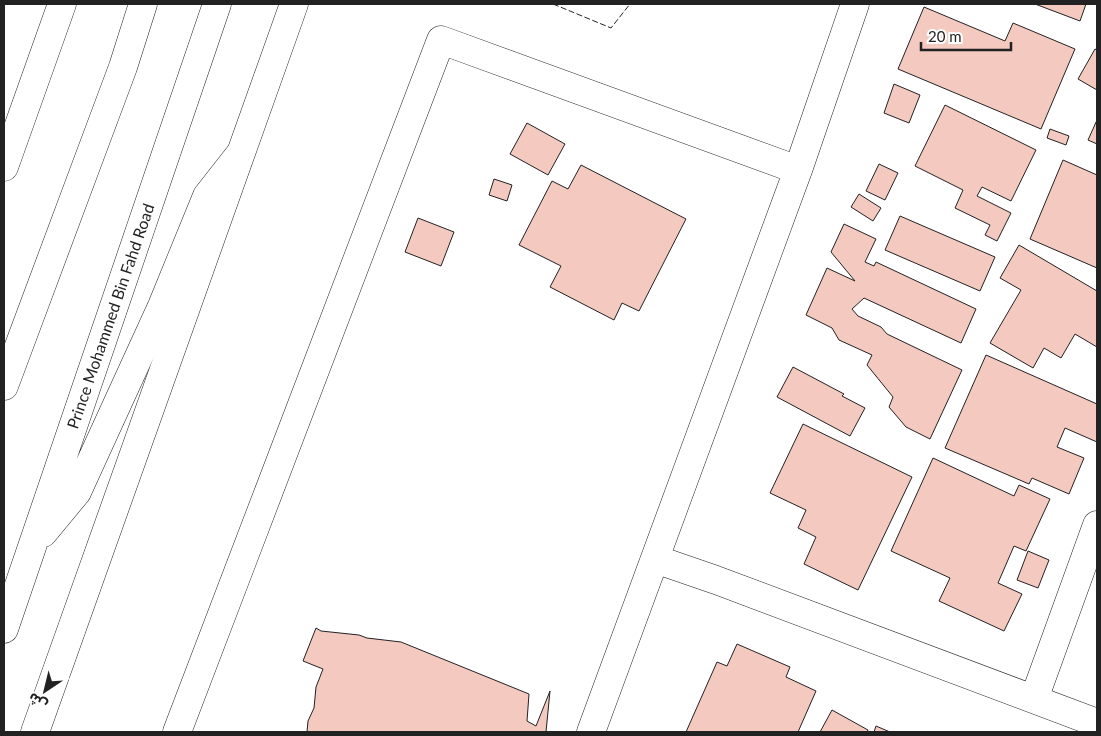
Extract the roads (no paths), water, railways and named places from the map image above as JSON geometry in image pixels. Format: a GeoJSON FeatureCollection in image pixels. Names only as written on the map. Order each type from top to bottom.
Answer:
{"type":"FeatureCollection","features":[{"type":"Feature","properties":{"kind":"main road"},"geometry":{"type":"LineString","coordinates":[[4,167],[62,4]]}},
{"type":"Feature","properties":{"kind":"main road"},"geometry":{"type":"LineString","coordinates":[[4,386],[123,67],[143,4]]}},
{"type":"Feature","properties":{"kind":"main road","name":"Prince Mohammed Bin Fahd Road"},"geometry":{"type":"LineString","coordinates":[[4,629],[217,4]]}},
{"type":"Feature","properties":{"kind":"main road"},"geometry":{"type":"LineString","coordinates":[[35,732],[294,4]]}},
{"type":"Feature","properties":{"kind":"main road"},"geometry":{"type":"LineString","coordinates":[[590,732],[798,170],[855,4]]}},
{"type":"Feature","properties":{"kind":"main road"},"geometry":{"type":"LineString","coordinates":[[176,732],[441,40],[798,170]]}},
{"type":"Feature","properties":{"kind":"main road"},"geometry":{"type":"LineString","coordinates":[[31,548],[76,492],[162,306],[207,196],[240,154]]}},
{"type":"Feature","properties":{"kind":"main road"},"geometry":{"type":"LineString","coordinates":[[1034,699],[1097,525]]}},
{"type":"Feature","properties":{"kind":"main road"},"geometry":{"type":"LineString","coordinates":[[655,559],[716,580],[1097,723]]}}]}
